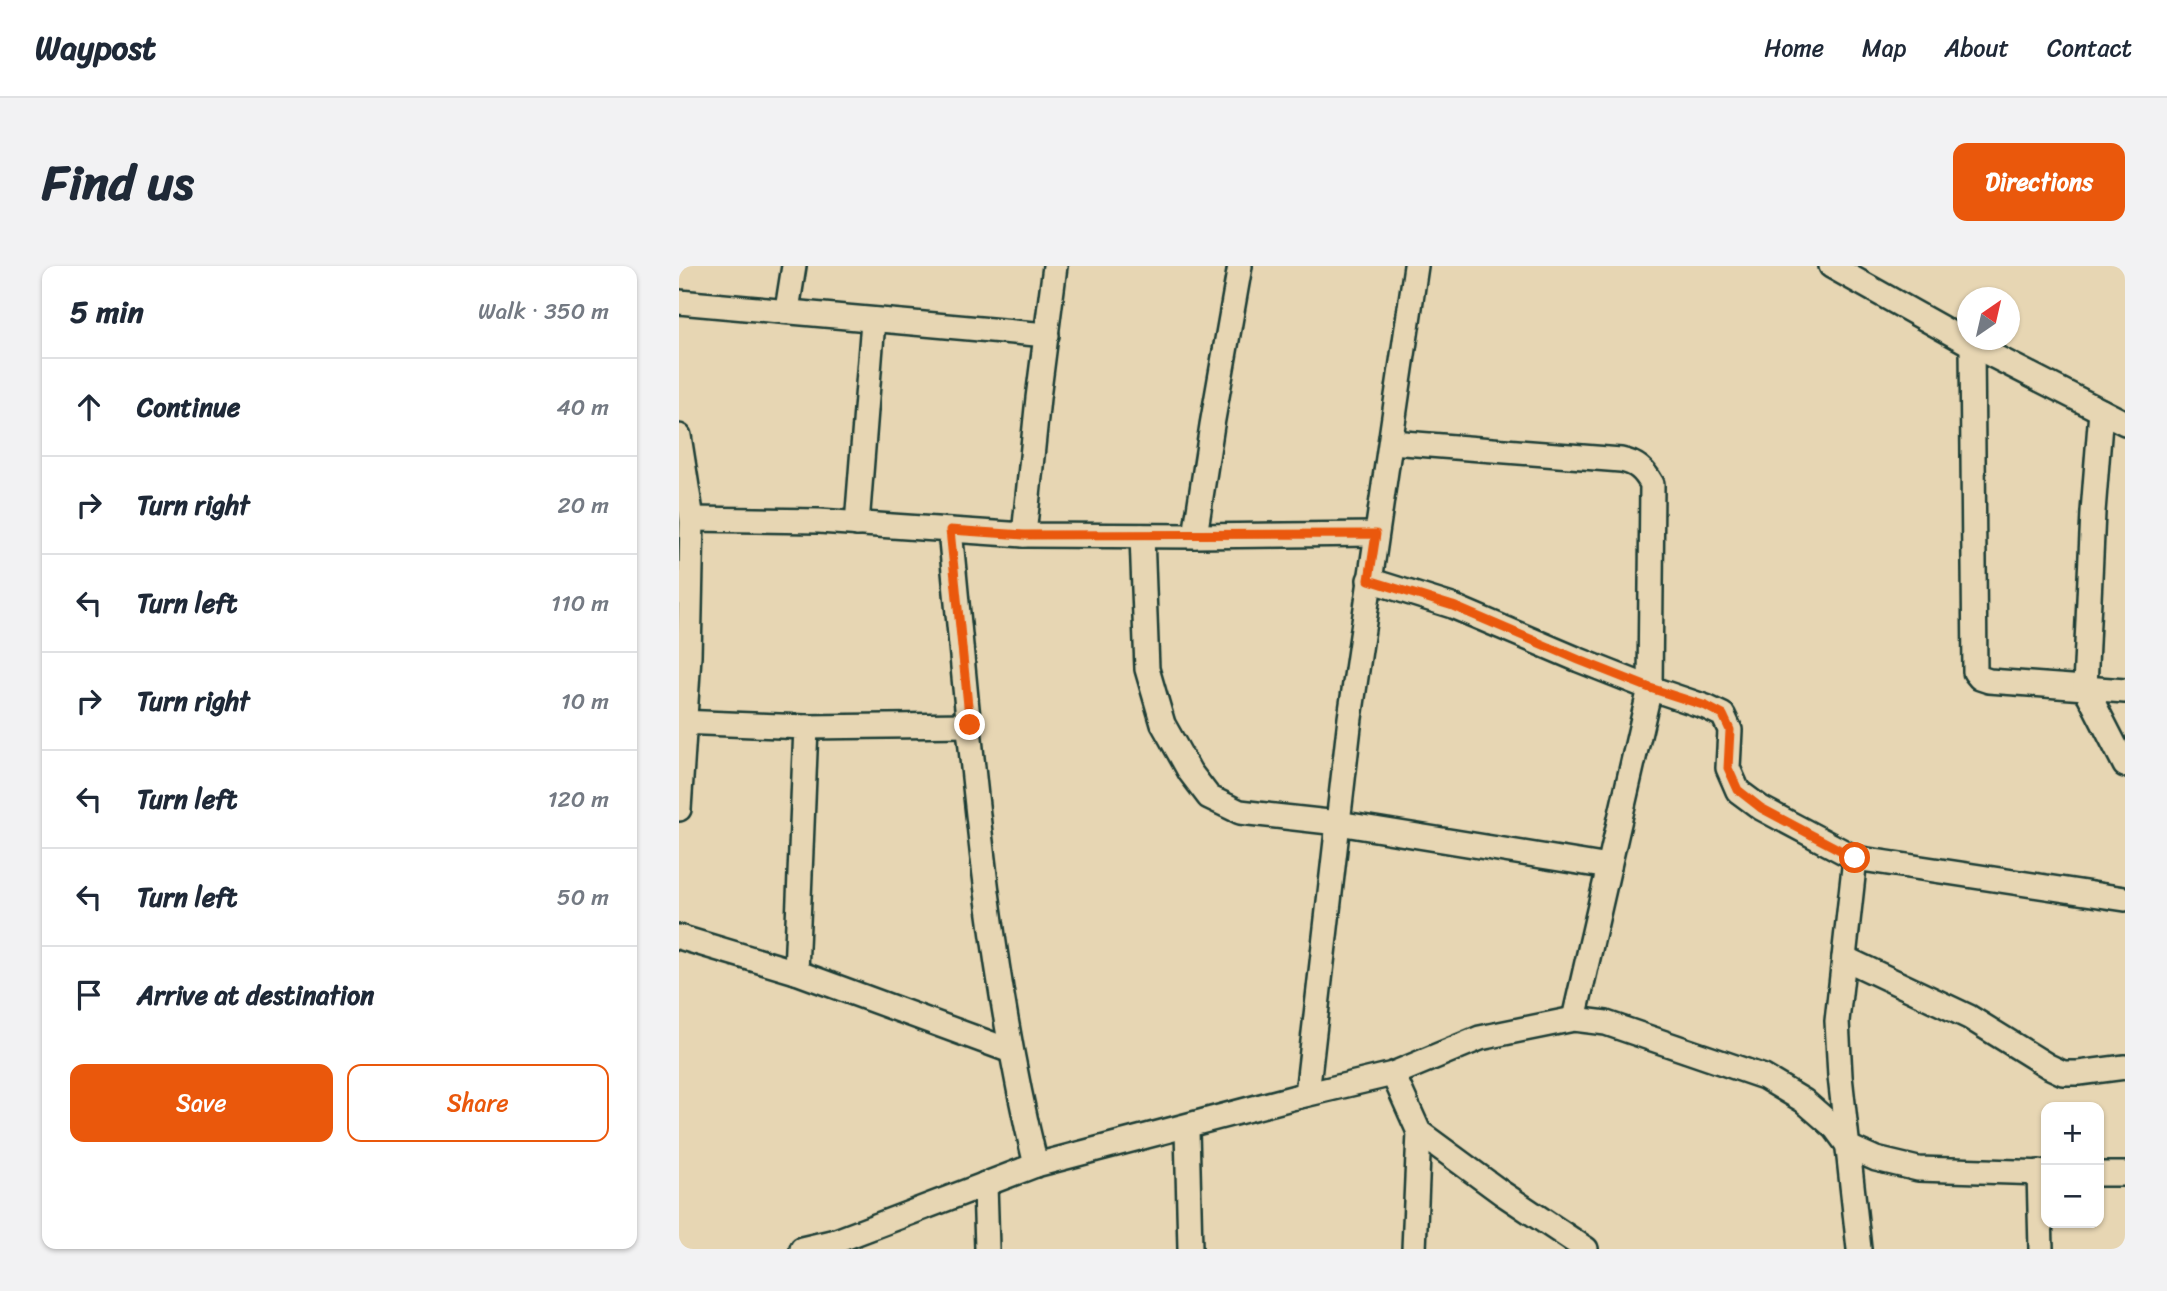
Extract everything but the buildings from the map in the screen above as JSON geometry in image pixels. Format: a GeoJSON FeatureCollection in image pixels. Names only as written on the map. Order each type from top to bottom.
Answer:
{"type":"FeatureCollection","features":[{"type":"Feature","properties":{"kind":"street"},"geometry":{"type":"LineString","coordinates":[[787,310],[794,266]]}},
{"type":"Feature","properties":{"kind":"street"},"geometry":{"type":"LineString","coordinates":[[1024,535],[1055,266]]}},
{"type":"Feature","properties":{"kind":"street"},"geometry":{"type":"LineString","coordinates":[[1195,536],[1240,266]]}},
{"type":"Feature","properties":{"kind":"street"},"geometry":{"type":"LineString","coordinates":[[1307,1094],[1369,580],[1416,266]]}},
{"type":"Feature","properties":{"kind":"street"},"geometry":{"type":"LineString","coordinates":[[1831,266],[1957,337]]}},
{"type":"Feature","properties":{"kind":"street"},"geometry":{"type":"LineString","coordinates":[[679,302],[1047,335]]}},
{"type":"Feature","properties":{"kind":"street"},"geometry":{"type":"LineString","coordinates":[[857,524],[873,321]]}},
{"type":"Feature","properties":{"kind":"street"},"geometry":{"type":"LineString","coordinates":[[1972,350],[1975,672],[1980,678],[1989,681],[2125,691]]}},
{"type":"Feature","properties":{"kind":"street"},"geometry":{"type":"LineString","coordinates":[[1982,350],[2125,423]]}},
{"type":"Feature","properties":{"kind":"street"},"geometry":{"type":"LineString","coordinates":[[2101,411],[2085,687],[2125,765]]}},
{"type":"Feature","properties":{"kind":"street"},"geometry":{"type":"LineString","coordinates":[[679,436],[692,519],[689,656],[682,722],[679,809]]}},
{"type":"Feature","properties":{"kind":"street"},"geometry":{"type":"LineString","coordinates":[[1391,442],[1621,460],[1633,462],[1645,471],[1652,484],[1650,688],[1574,1019]]}},
{"type":"Feature","properties":{"kind":"street"},"geometry":{"type":"LineString","coordinates":[[692,519],[857,524],[1024,535],[1376,534]]}},
{"type":"Feature","properties":{"kind":"street"},"geometry":{"type":"LineString","coordinates":[[950,530],[988,908],[1011,1051],[1036,1165]]}},
{"type":"Feature","properties":{"kind":"street"},"geometry":{"type":"LineString","coordinates":[[1142,536],[1147,669],[1163,724],[1190,772],[1209,797],[1240,812],[1338,822],[1609,867]]}},
{"type":"Feature","properties":{"kind":"street"},"geometry":{"type":"LineString","coordinates":[[1369,580],[1453,606],[1650,688],[1706,706],[1723,715],[1730,730],[1728,768],[1738,790],[1761,808],[1855,858],[2125,899]]}},
{"type":"Feature","properties":{"kind":"street"},"geometry":{"type":"LineString","coordinates":[[682,722],[806,727],[970,725]]}},
{"type":"Feature","properties":{"kind":"street"},"geometry":{"type":"LineString","coordinates":[[796,972],[806,727]]}},
{"type":"Feature","properties":{"kind":"street"},"geometry":{"type":"LineString","coordinates":[[1855,858],[1837,1021],[1840,1076],[1859,1249]]}},
{"type":"Feature","properties":{"kind":"street"},"geometry":{"type":"LineString","coordinates":[[679,937],[796,972],[1011,1051]]}},
{"type":"Feature","properties":{"kind":"street"},"geometry":{"type":"LineString","coordinates":[[1844,958],[1969,1017],[2063,1073],[2125,1067]]}},
{"type":"Feature","properties":{"kind":"street"},"geometry":{"type":"LineString","coordinates":[[802,1249],[836,1241],[1036,1165],[1393,1074],[1480,1038],[1574,1019],[1605,1023],[1764,1077],[1804,1101],[1835,1128],[1849,1147],[1876,1159],[1918,1169],[2041,1172]]}},
{"type":"Feature","properties":{"kind":"street"},"geometry":{"type":"LineString","coordinates":[[1393,1074],[1419,1132],[1414,1249]]}},
{"type":"Feature","properties":{"kind":"street"},"geometry":{"type":"LineString","coordinates":[[1036,1165],[1187,1130],[1307,1094]]}},
{"type":"Feature","properties":{"kind":"street"},"geometry":{"type":"LineString","coordinates":[[1187,1130],[1190,1249]]}},
{"type":"Feature","properties":{"kind":"street"},"geometry":{"type":"LineString","coordinates":[[1419,1132],[1502,1193],[1586,1249]]}},
{"type":"Feature","properties":{"kind":"street"},"geometry":{"type":"LineString","coordinates":[[2104,1174],[2125,1174]]}},
{"type":"Feature","properties":{"kind":"street"},"geometry":{"type":"LineString","coordinates":[[985,1184],[987,1249]]}},
{"type":"Feature","properties":{"kind":"street"},"geometry":{"type":"LineString","coordinates":[[2041,1249],[2042,1228]]}},
{"type":"Feature","properties":{"kind":"route"},"geometry":{"type":"LineString","coordinates":[[970,725],[950,530],[1024,535],[1376,534],[1369,580],[1453,606],[1579,660],[1650,688],[1706,706],[1723,715],[1730,730],[1728,768],[1738,790],[1761,808],[1855,858]]}}]}
